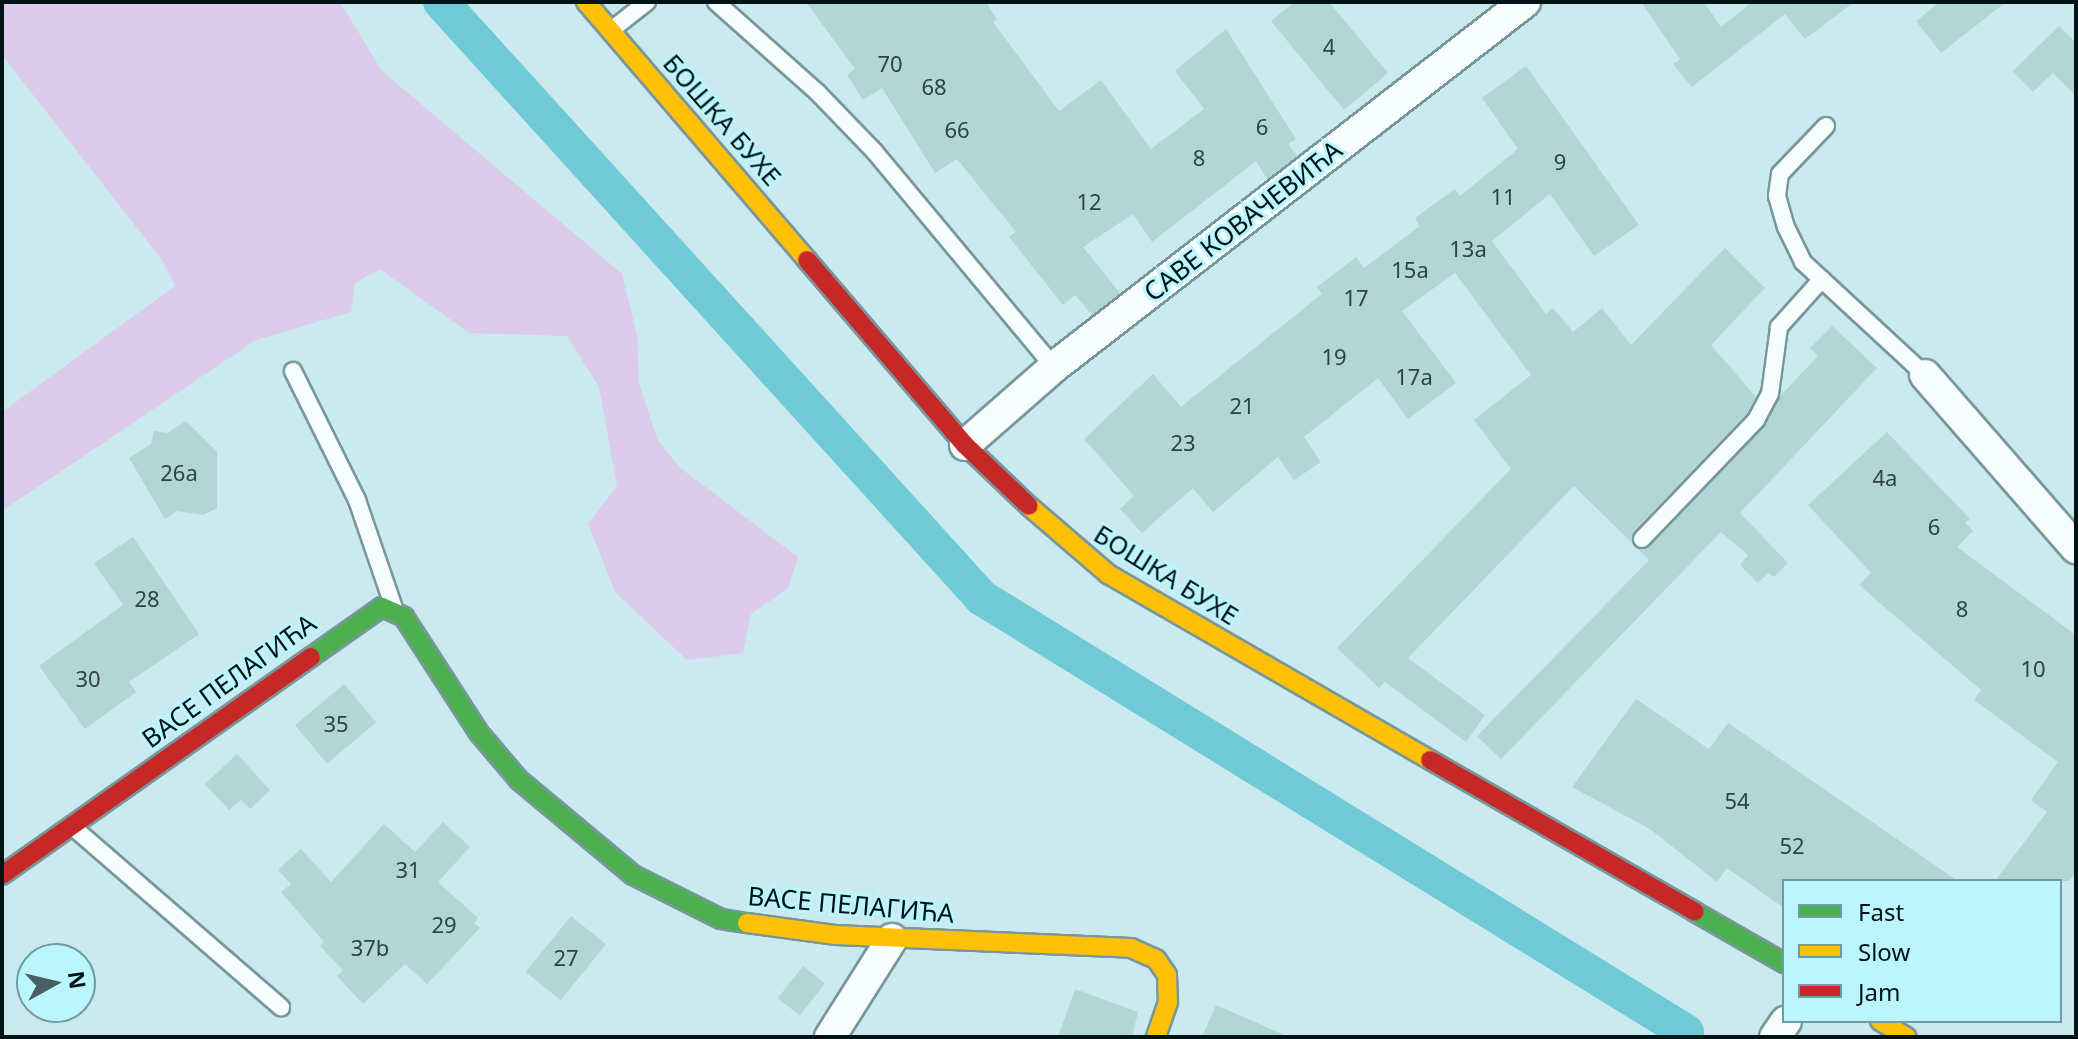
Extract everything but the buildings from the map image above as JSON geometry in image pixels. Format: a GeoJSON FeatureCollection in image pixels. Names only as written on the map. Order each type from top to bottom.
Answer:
{"type":"FeatureCollection","features":[{"type":"Feature","properties":{"kind":"main road","name":"БОШКА БУХЕ"},"geometry":{"type":"LineString","coordinates":[[586,2],[965,445],[1030,512],[1108,574],[1782,962]]}},
{"type":"Feature","properties":{"kind":"main road","name":"ВАСЕ ПЕЛАГИЋА"},"geometry":{"type":"LineString","coordinates":[[2,875],[74,828],[362,616],[382,607],[394,610],[519,780],[633,875],[721,919],[892,939],[1116,946],[1147,953],[1164,968],[1169,983],[1156,1037]]}},
{"type":"Feature","properties":{"kind":"main road"},"geometry":{"type":"LineString","coordinates":[[1883,1023],[1907,1037]]}},
{"type":"Feature","properties":{"kind":"street","name":"САВЕ КОВАЧЕВИЋА"},"geometry":{"type":"LineString","coordinates":[[965,445],[1054,367],[1525,2]]}},
{"type":"Feature","properties":{"kind":"street"},"geometry":{"type":"LineString","coordinates":[[1925,375],[2076,548]]}},
{"type":"Feature","properties":{"kind":"street"},"geometry":{"type":"LineString","coordinates":[[830,1037],[892,939]]}},
{"type":"Feature","properties":{"kind":"lane"},"geometry":{"type":"LineString","coordinates":[[610,31],[647,2]]}},
{"type":"Feature","properties":{"kind":"lane"},"geometry":{"type":"LineString","coordinates":[[716,2],[874,151],[1054,367]]}},
{"type":"Feature","properties":{"kind":"lane"},"geometry":{"type":"LineString","coordinates":[[1826,126],[1780,174],[1777,196],[1803,262],[1925,375]]}},
{"type":"Feature","properties":{"kind":"lane"},"geometry":{"type":"LineString","coordinates":[[1642,539],[1756,420],[1770,394],[1779,327],[1822,279]]}},
{"type":"Feature","properties":{"kind":"lane"},"geometry":{"type":"LineString","coordinates":[[293,371],[357,500],[389,582],[394,610]]}},
{"type":"Feature","properties":{"kind":"lane"},"geometry":{"type":"LineString","coordinates":[[74,828],[281,1007]]}},
{"type":"Feature","properties":{"kind":"shaded area"},"geometry":{"type":"Polygon","coordinates":[[[2,2],[340,2],[382,71],[622,274],[637,335],[639,383],[657,439],[679,467],[798,557],[788,588],[751,614],[743,653],[687,660],[615,592],[588,524],[617,486],[599,387],[567,336],[469,333],[380,269],[355,283],[351,312],[256,340],[2,511],[2,412],[175,286],[162,260],[2,55],[2,2]]]}},
{"type":"Feature","properties":{"kind":"waterway"},"geometry":{"type":"LineString","coordinates":[[441,2],[982,598],[1686,1032]]}},
{"type":"Feature","properties":{"kind":"traffic: fast"},"geometry":{"type":"LineString","coordinates":[[311,657],[382,607],[404,617],[479,733],[519,780],[633,875],[721,919],[747,923]]}},
{"type":"Feature","properties":{"kind":"traffic: fast"},"geometry":{"type":"LineString","coordinates":[[1695,912],[1782,962]]}},
{"type":"Feature","properties":{"kind":"traffic: slow"},"geometry":{"type":"LineString","coordinates":[[586,2],[807,260]]}},
{"type":"Feature","properties":{"kind":"traffic: slow"},"geometry":{"type":"LineString","coordinates":[[1029,506],[1108,574],[1430,760]]}},
{"type":"Feature","properties":{"kind":"traffic: slow"},"geometry":{"type":"LineString","coordinates":[[747,923],[836,935],[1131,948],[1156,959],[1167,975],[1168,1002],[1156,1037]]}},
{"type":"Feature","properties":{"kind":"traffic: slow"},"geometry":{"type":"LineString","coordinates":[[1883,1023],[1907,1037]]}},
{"type":"Feature","properties":{"kind":"traffic: jam"},"geometry":{"type":"LineString","coordinates":[[807,260],[965,445],[1029,506]]}},
{"type":"Feature","properties":{"kind":"traffic: jam"},"geometry":{"type":"LineString","coordinates":[[2,875],[311,657]]}},
{"type":"Feature","properties":{"kind":"traffic: jam"},"geometry":{"type":"LineString","coordinates":[[1430,760],[1695,912]]}}]}
